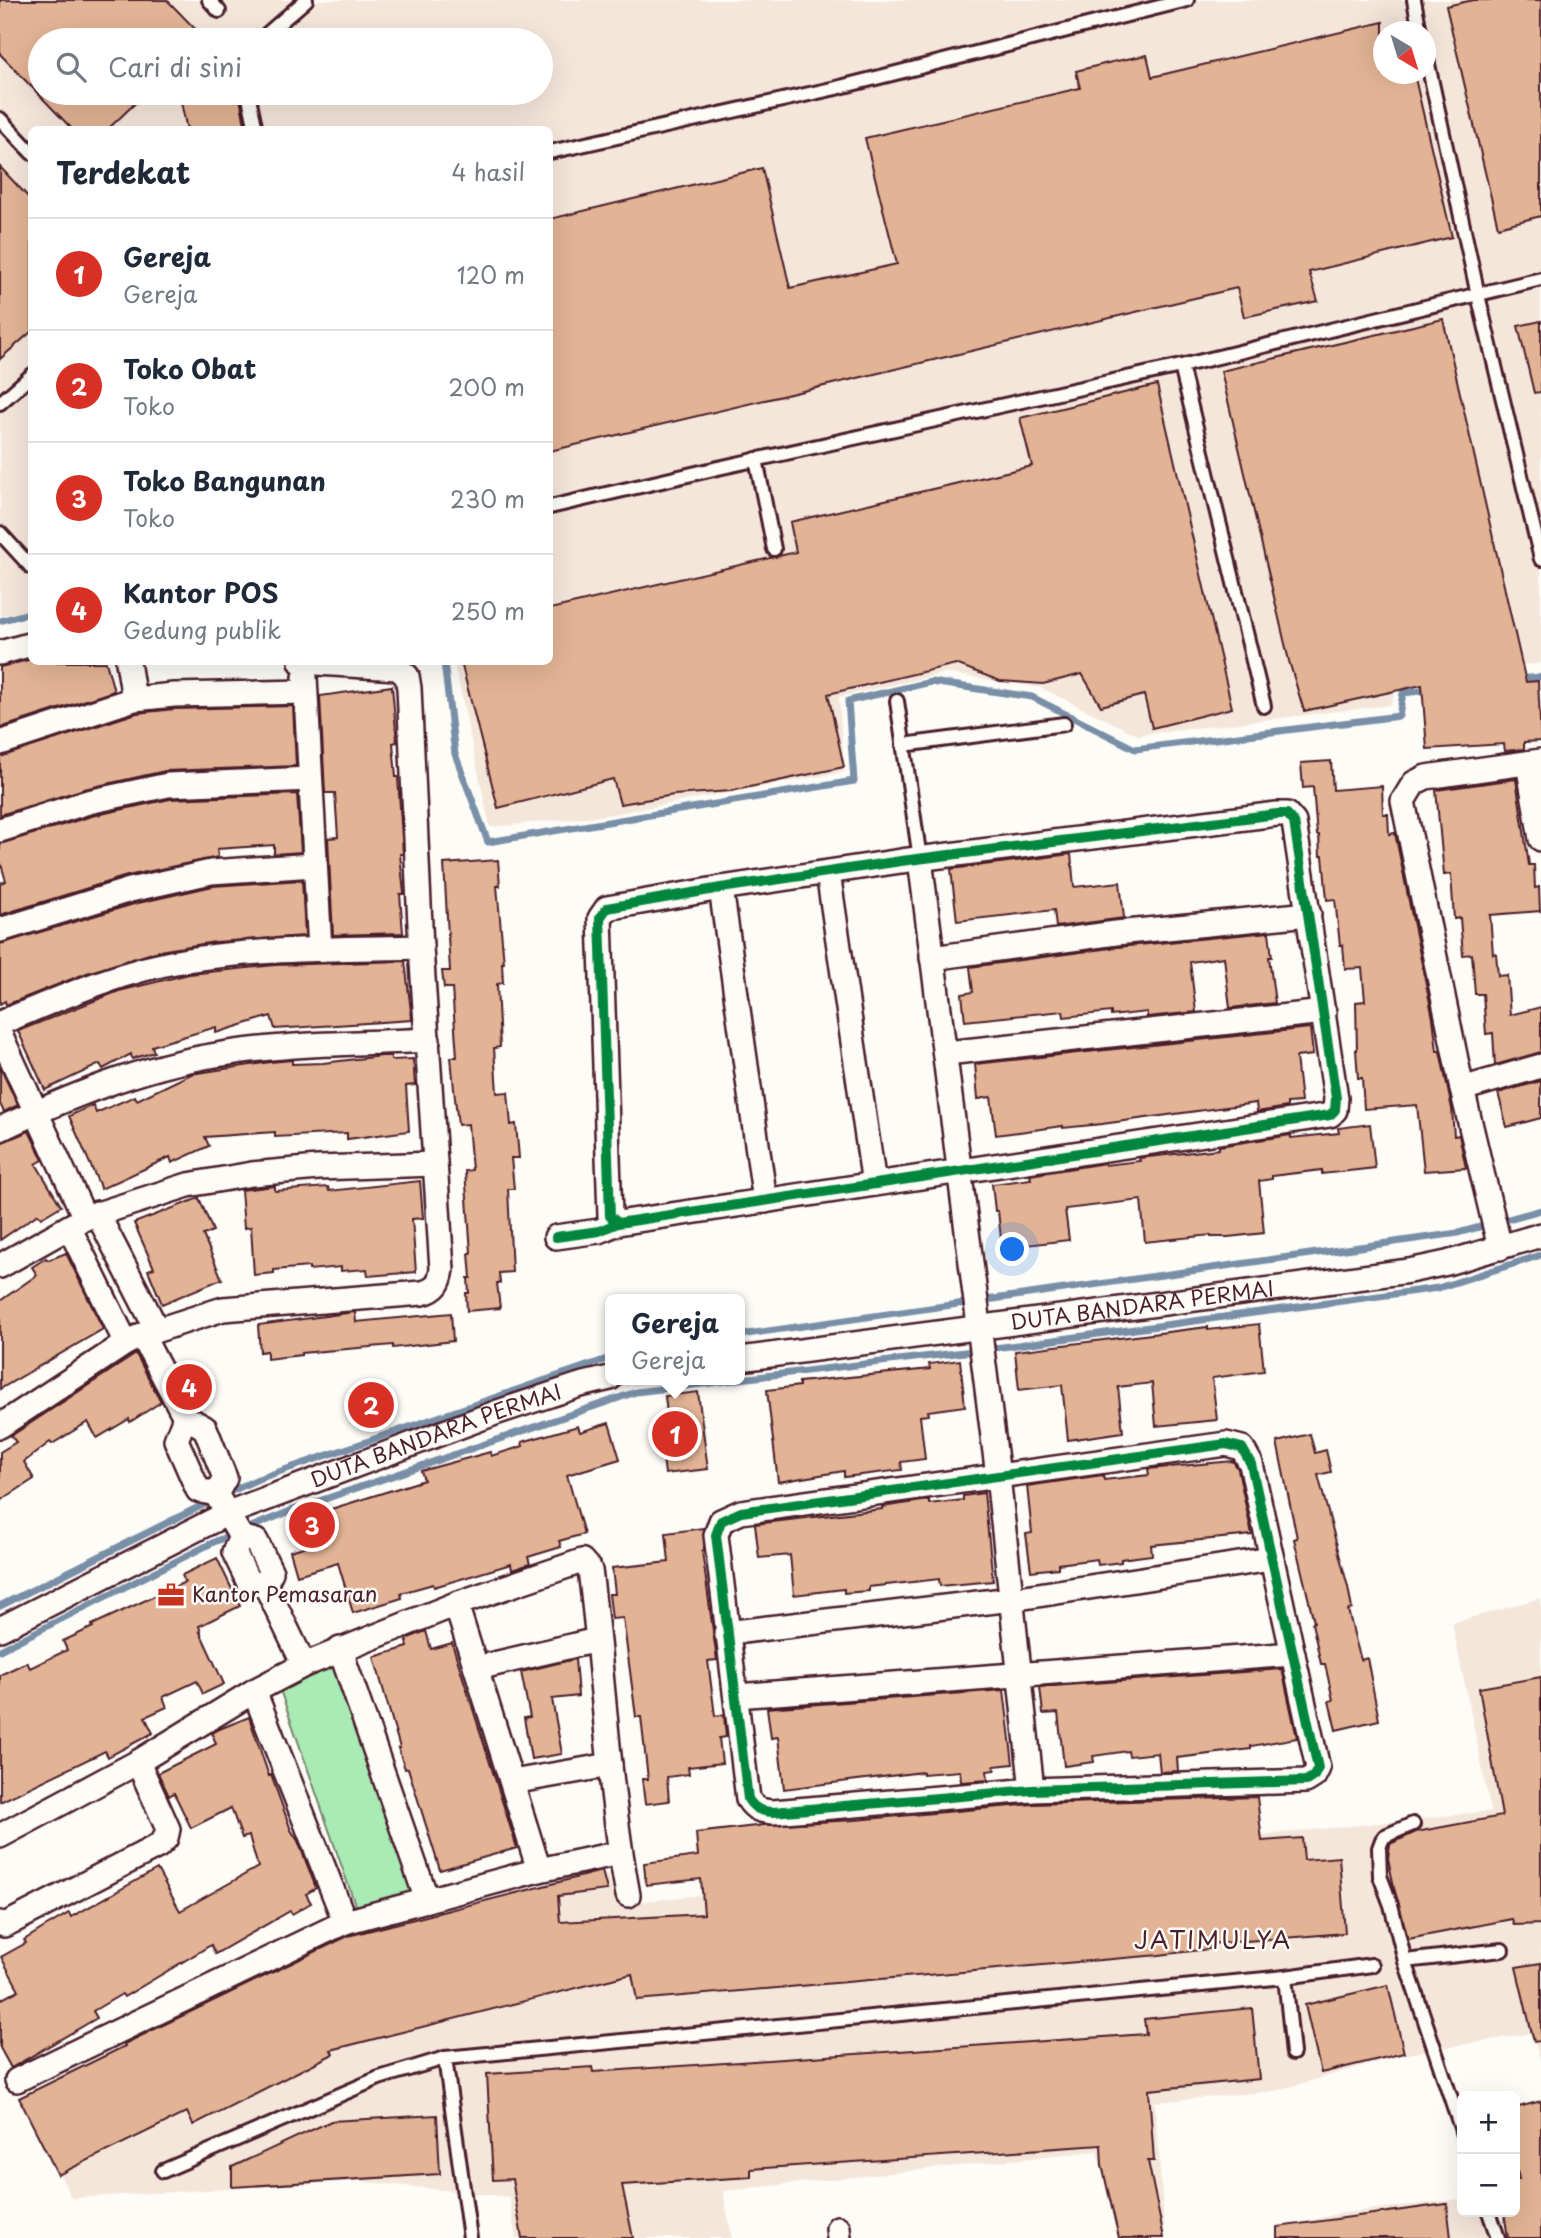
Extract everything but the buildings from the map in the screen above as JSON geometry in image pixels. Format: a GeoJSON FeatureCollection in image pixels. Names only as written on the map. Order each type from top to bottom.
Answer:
{"type":"FeatureCollection","features":[{"type":"Feature","properties":{"kind":"street"},"geometry":{"type":"LineString","coordinates":[[0,653],[28,645]]}},
{"type":"Feature","properties":{"kind":"street"},"geometry":{"type":"LineString","coordinates":[[128,665],[134,699]]}},
{"type":"Feature","properties":{"kind":"street"},"geometry":{"type":"LineString","coordinates":[[303,665],[320,950]]}},
{"type":"Feature","properties":{"kind":"street"},"geometry":{"type":"LineString","coordinates":[[0,1426],[142,1336],[223,1309],[431,1291],[440,1283],[442,1269],[421,947],[409,688],[407,676],[397,668],[350,665]]}},
{"type":"Feature","properties":{"kind":"street"},"geometry":{"type":"LineString","coordinates":[[0,743],[134,699],[174,695],[305,692]]}},
{"type":"Feature","properties":{"kind":"street"},"geometry":{"type":"LineString","coordinates":[[1499,1240],[1462,1089],[1404,801],[1414,783],[1426,777],[1534,762],[1541,839]]}},
{"type":"Feature","properties":{"kind":"street"},"geometry":{"type":"LineString","coordinates":[[0,830],[88,802],[168,785],[310,779]]}},
{"type":"Feature","properties":{"kind":"street"},"geometry":{"type":"LineString","coordinates":[[556,1237],[599,1231],[618,1223],[1330,1115],[1335,1110],[1336,1103],[1324,1013],[1295,825],[1290,816],[1281,813],[920,859],[721,888],[607,908],[601,915],[610,1216],[618,1223]]}},
{"type":"Feature","properties":{"kind":"street"},"geometry":{"type":"LineString","coordinates":[[920,859],[998,1476],[1032,1790]]}},
{"type":"Feature","properties":{"kind":"street"},"geometry":{"type":"LineString","coordinates":[[0,930],[130,890],[198,875],[314,865]]}},
{"type":"Feature","properties":{"kind":"street"},"geometry":{"type":"LineString","coordinates":[[828,873],[874,1184]]}},
{"type":"Feature","properties":{"kind":"street"},"geometry":{"type":"LineString","coordinates":[[721,888],[765,1201]]}},
{"type":"Feature","properties":{"kind":"street"},"geometry":{"type":"LineString","coordinates":[[932,958],[1116,933],[1308,914]]}},
{"type":"Feature","properties":{"kind":"street"},"geometry":{"type":"LineString","coordinates":[[0,1023],[90,986],[186,960],[320,950],[421,947]]}},
{"type":"Feature","properties":{"kind":"street"},"geometry":{"type":"LineString","coordinates":[[946,1053],[1324,1013]]}},
{"type":"Feature","properties":{"kind":"street"},"geometry":{"type":"LineString","coordinates":[[0,1034],[83,1219],[142,1336],[185,1417],[205,1429],[225,1478],[228,1513],[256,1541],[271,1572],[265,1584],[304,1665]]}},
{"type":"Feature","properties":{"kind":"street"},"geometry":{"type":"LineString","coordinates":[[0,1129],[36,1112],[167,1066],[216,1055],[276,1048],[428,1040]]}},
{"type":"Feature","properties":{"kind":"street"},"geometry":{"type":"LineString","coordinates":[[1462,1089],[1541,1066]]}},
{"type":"Feature","properties":{"kind":"street"},"geometry":{"type":"LineString","coordinates":[[0,1266],[83,1219],[188,1185],[252,1174],[318,1168],[435,1164]]}},
{"type":"Feature","properties":{"kind":"street"},"geometry":{"type":"LineString","coordinates":[[83,1219],[142,1336]]}},
{"type":"Feature","properties":{"kind":"street","name":"DUTA BANDARA PERMAI"},"geometry":{"type":"LineString","coordinates":[[745,1358],[1409,1271],[1447,1263],[1499,1240],[1541,1234]]}},
{"type":"Feature","properties":{"kind":"street","name":"DUTA BANDARA PERMAI"},"geometry":{"type":"LineString","coordinates":[[0,1629],[228,1513],[498,1412],[605,1379]]}},
{"type":"Feature","properties":{"kind":"street"},"geometry":{"type":"LineString","coordinates":[[1226,1444],[1236,1445],[1247,1453],[1271,1559],[1318,1768],[1314,1776],[1306,1781],[1032,1790],[773,1812],[759,1811],[748,1799],[716,1535],[721,1521],[741,1513],[1226,1444]]}},
{"type":"Feature","properties":{"kind":"street"},"geometry":{"type":"LineString","coordinates":[[726,1633],[1012,1599],[1271,1559]]}},
{"type":"Feature","properties":{"kind":"street"},"geometry":{"type":"LineString","coordinates":[[0,1836],[138,1762],[254,1691],[304,1665],[456,1604],[582,1562],[590,1570],[620,1853],[628,1895]]}},
{"type":"Feature","properties":{"kind":"street"},"geometry":{"type":"LineString","coordinates":[[456,1604],[539,1871]]}},
{"type":"Feature","properties":{"kind":"street"},"geometry":{"type":"LineString","coordinates":[[478,1668],[597,1640]]}},
{"type":"Feature","properties":{"kind":"street"},"geometry":{"type":"LineString","coordinates":[[340,1649],[427,1900]]}},
{"type":"Feature","properties":{"kind":"street"},"geometry":{"type":"LineString","coordinates":[[736,1696],[1293,1654]]}},
{"type":"Feature","properties":{"kind":"street"},"geometry":{"type":"LineString","coordinates":[[254,1691],[345,1922]]}},
{"type":"Feature","properties":{"kind":"street"},"geometry":{"type":"LineString","coordinates":[[0,1923],[4,1925],[15,1920],[158,1846],[166,1838],[168,1829],[138,1762]]}},
{"type":"Feature","properties":{"kind":"street"},"geometry":{"type":"LineString","coordinates":[[512,1782],[610,1765]]}},
{"type":"Feature","properties":{"kind":"street"},"geometry":{"type":"LineString","coordinates":[[17,2080],[345,1922],[539,1871],[620,1853]]}},
{"type":"Feature","properties":{"kind":"lane"},"geometry":{"type":"LineString","coordinates":[[209,0],[219,11]]}},
{"type":"Feature","properties":{"kind":"lane"},"geometry":{"type":"LineString","coordinates":[[274,28],[306,0]]}},
{"type":"Feature","properties":{"kind":"lane"},"geometry":{"type":"LineString","coordinates":[[553,151],[836,88],[1187,0]]}},
{"type":"Feature","properties":{"kind":"lane"},"geometry":{"type":"LineString","coordinates":[[1413,0],[1418,21]]}},
{"type":"Feature","properties":{"kind":"lane"},"geometry":{"type":"LineString","coordinates":[[1432,84],[1478,295],[1541,559]]}},
{"type":"Feature","properties":{"kind":"lane"},"geometry":{"type":"LineString","coordinates":[[251,105],[255,126]]}},
{"type":"Feature","properties":{"kind":"lane"},"geometry":{"type":"LineString","coordinates":[[0,120],[28,149]]}},
{"type":"Feature","properties":{"kind":"lane"},"geometry":{"type":"LineString","coordinates":[[553,506],[1181,366],[1541,279]]}},
{"type":"Feature","properties":{"kind":"lane"},"geometry":{"type":"LineString","coordinates":[[1181,366],[1264,706]]}},
{"type":"Feature","properties":{"kind":"lane"},"geometry":{"type":"LineString","coordinates":[[0,402],[28,378]]}},
{"type":"Feature","properties":{"kind":"lane"},"geometry":{"type":"LineString","coordinates":[[756,459],[774,549]]}},
{"type":"Feature","properties":{"kind":"lane"},"geometry":{"type":"LineString","coordinates":[[0,533],[28,564]]}},
{"type":"Feature","properties":{"kind":"lane"},"geometry":{"type":"LineString","coordinates":[[897,701],[920,859]]}},
{"type":"Feature","properties":{"kind":"lane"},"geometry":{"type":"LineString","coordinates":[[903,744],[1064,724]]}},
{"type":"Feature","properties":{"kind":"lane"},"geometry":{"type":"LineString","coordinates":[[1413,1824],[1385,1836],[1379,1849],[1381,1882],[1391,1905],[1405,1961],[1457,2116]]}},
{"type":"Feature","properties":{"kind":"lane"},"geometry":{"type":"LineString","coordinates":[[1405,1961],[1502,1950]]}},
{"type":"Feature","properties":{"kind":"lane"},"geometry":{"type":"LineString","coordinates":[[163,2171],[379,2078],[445,2058],[1286,1977],[1372,1965]]}},
{"type":"Feature","properties":{"kind":"lane"},"geometry":{"type":"LineString","coordinates":[[1286,1977],[1293,2053]]}},
{"type":"Feature","properties":{"kind":"lane"},"geometry":{"type":"LineString","coordinates":[[445,2058],[470,2238]]}},
{"type":"Feature","properties":{"kind":"lane"},"geometry":{"type":"LineString","coordinates":[[1491,2217],[1498,2238]]}},
{"type":"Feature","properties":{"kind":"shaded area"},"geometry":{"type":"Polygon","coordinates":[[[0,0],[1541,0],[1541,663],[1400,680],[1390,705],[1138,735],[1041,688],[945,673],[839,697],[844,772],[601,816],[490,827],[455,665],[553,665],[553,126],[28,126],[28,612],[0,615],[0,0]]]}},
{"type":"Feature","properties":{"kind":"shaded area"},"geometry":{"type":"Polygon","coordinates":[[[1541,1598],[1541,2062],[1532,2033],[1401,2055],[1275,2091],[1155,2102],[1165,2238],[1118,2238],[1097,2151],[723,2191],[732,2238],[516,2238],[509,2197],[358,2181],[71,2198],[25,2099],[352,1938],[608,1875],[617,1904],[1491,1811],[1452,1623],[1541,1598]]]}},
{"type":"Feature","properties":{"kind":"shaded area"},"geometry":{"type":"Polygon","coordinates":[[[1457,2200],[1457,2217],[1486,2217],[1493,2238],[1304,2238],[1303,2222],[1341,2213],[1457,2200]]]}},
{"type":"Feature","properties":{"kind":"green space"},"geometry":{"type":"Polygon","coordinates":[[[334,1664],[414,1891],[356,1907],[278,1684],[334,1664]]]}},
{"type":"Feature","properties":{"kind":"waterway"},"geometry":{"type":"LineString","coordinates":[[0,621],[28,613]]}},
{"type":"Feature","properties":{"kind":"waterway"},"geometry":{"type":"LineString","coordinates":[[444,665],[455,754],[488,842],[854,781],[848,701],[931,682],[1032,697],[1135,749],[1399,716],[1403,693],[1429,690]]}},
{"type":"Feature","properties":{"kind":"waterway"},"geometry":{"type":"LineString","coordinates":[[1517,679],[1541,677]]}},
{"type":"Feature","properties":{"kind":"waterway"},"geometry":{"type":"LineString","coordinates":[[745,1334],[1458,1233],[1541,1210]]}},
{"type":"Feature","properties":{"kind":"waterway"},"geometry":{"type":"LineString","coordinates":[[745,1378],[973,1351],[1438,1288],[1541,1255]]}},
{"type":"Feature","properties":{"kind":"waterway"},"geometry":{"type":"LineString","coordinates":[[223,1495],[258,1479],[605,1360]]}},
{"type":"Feature","properties":{"kind":"waterway"},"geometry":{"type":"LineString","coordinates":[[0,1650],[216,1541],[293,1510],[636,1392],[694,1385]]}},
{"type":"Feature","properties":{"kind":"waterway"},"geometry":{"type":"LineString","coordinates":[[0,1606],[213,1500]]}},
{"type":"Feature","properties":{"kind":"cycle path"},"geometry":{"type":"LineString","coordinates":[[556,1237],[599,1231],[618,1223],[1330,1115],[1335,1110],[1336,1098],[1294,822],[1287,814],[1277,814],[901,861],[607,908],[600,918],[610,1216],[618,1223]]}},
{"type":"Feature","properties":{"kind":"cycle path"},"geometry":{"type":"LineString","coordinates":[[1226,1444],[1242,1448],[1251,1464],[1318,1768],[1314,1776],[1306,1781],[1032,1790],[773,1812],[753,1806],[748,1799],[716,1535],[721,1521],[741,1512],[1226,1444]]}},
{"type":"Feature","properties":{"kind":"place","name":"Kantor POS"},"geometry":{"type":"Point","coordinates":[189,1387]}},
{"type":"Feature","properties":{"kind":"place","name":"Toko Obat"},"geometry":{"type":"Point","coordinates":[371,1405]}},
{"type":"Feature","properties":{"kind":"place","name":"Gereja"},"geometry":{"type":"Point","coordinates":[675,1434]}},
{"type":"Feature","properties":{"kind":"place","name":"Toko Bangunan"},"geometry":{"type":"Point","coordinates":[312,1525]}},
{"type":"Feature","properties":{"kind":"place","name":"Kantor Pemasaran"},"geometry":{"type":"Point","coordinates":[171,1595]}},
{"type":"Feature","properties":{"kind":"district","name":"JATIMULYA"},"geometry":{"type":"Point","coordinates":[1213,1941]}}]}
